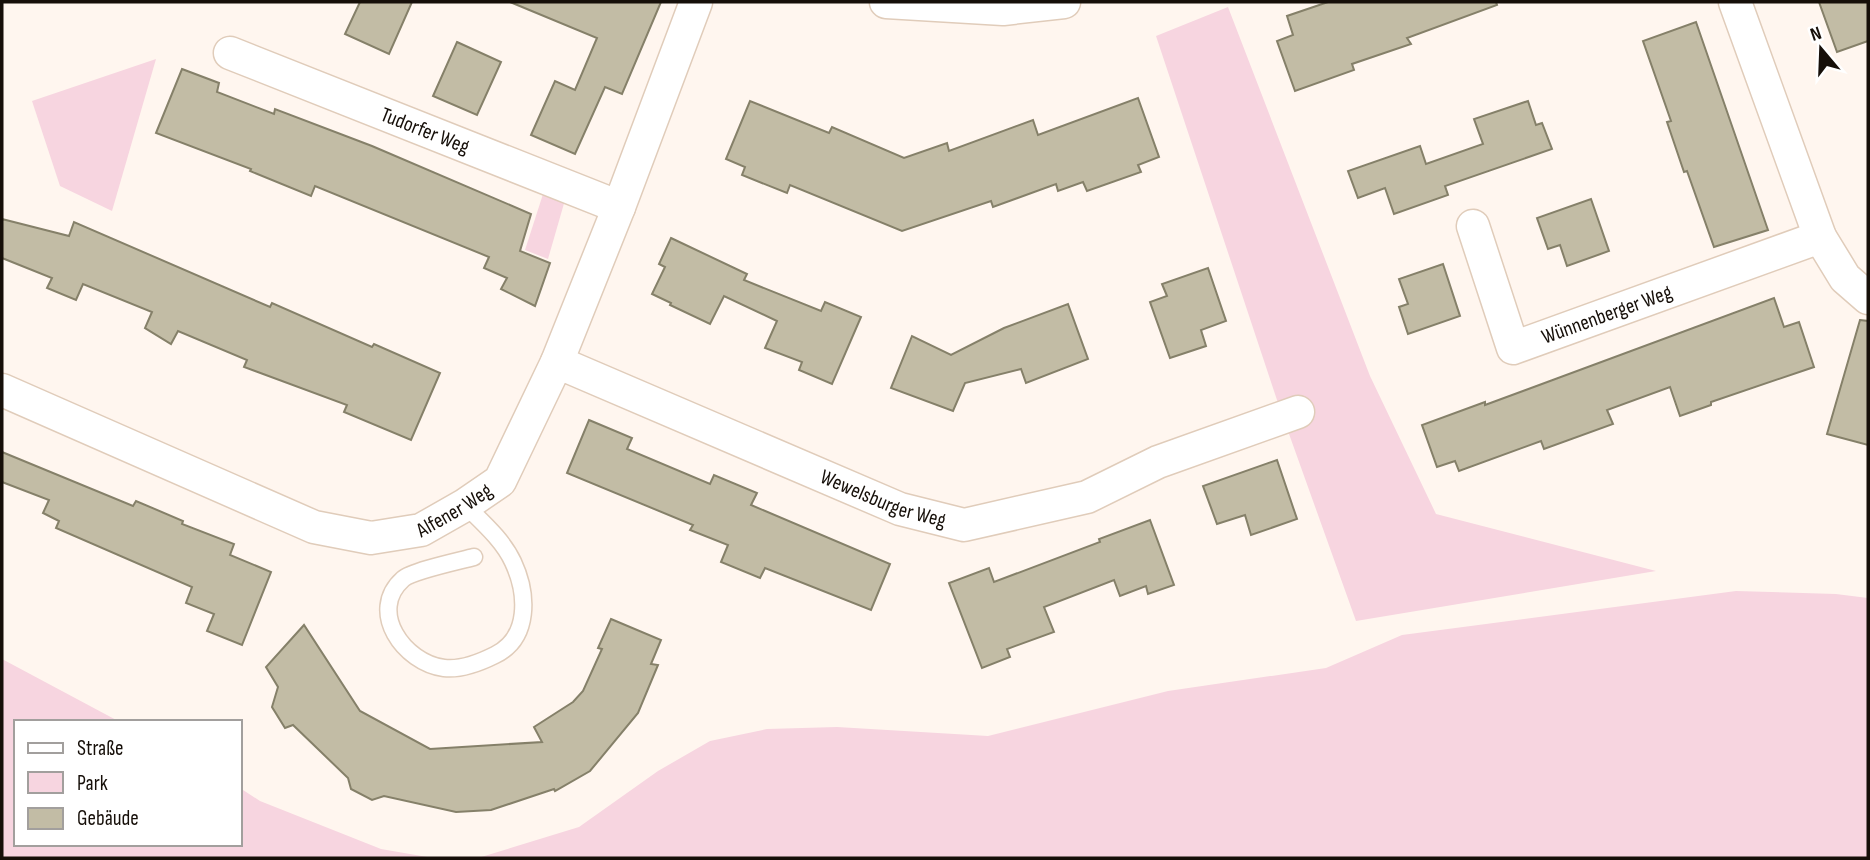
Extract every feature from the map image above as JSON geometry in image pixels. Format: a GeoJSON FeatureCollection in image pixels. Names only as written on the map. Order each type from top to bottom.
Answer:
{"type":"FeatureCollection","features":[{"type":"Feature","properties":{"kind":"street","name":"Alfener Weg"},"geometry":{"type":"LineString","coordinates":[[2,390],[314,527],[371,538],[421,530],[500,481],[556,362],[620,207],[696,2]]}},
{"type":"Feature","properties":{"kind":"street"},"geometry":{"type":"LineString","coordinates":[[886,2],[1003,9],[1064,2]]}},
{"type":"Feature","properties":{"kind":"street"},"geometry":{"type":"LineString","coordinates":[[1735,2],[1820,237],[1845,278],[1868,298]]}},
{"type":"Feature","properties":{"kind":"street","name":"Tudorfer Weg"},"geometry":{"type":"LineString","coordinates":[[230,53],[620,207]]}},
{"type":"Feature","properties":{"kind":"street","name":"Wünnenberger Weg"},"geometry":{"type":"LineString","coordinates":[[1473,226],[1513,348],[1820,237]]}},
{"type":"Feature","properties":{"kind":"street","name":"Wewelsburger Weg"},"geometry":{"type":"LineString","coordinates":[[556,362],[900,509],[964,525],[1087,497],[1158,462],[1298,412]]}},
{"type":"Feature","properties":{"kind":"lane"},"geometry":{"type":"LineString","coordinates":[[465,505],[491,531],[513,561],[523,590],[524,621],[508,649],[480,663],[445,668],[418,660],[402,645],[388,620],[390,596],[404,578],[474,557]]}},
{"type":"Feature","properties":{"kind":"green space"},"geometry":{"type":"Polygon","coordinates":[[[1228,7],[1370,376],[1436,514],[1656,571],[1356,621],[1279,406],[1156,36],[1228,7]]]}},
{"type":"Feature","properties":{"kind":"green space"},"geometry":{"type":"Polygon","coordinates":[[[156,59],[112,211],[60,186],[32,101],[156,59]]]}},
{"type":"Feature","properties":{"kind":"green space"},"geometry":{"type":"Polygon","coordinates":[[[544,191],[565,200],[548,259],[525,250],[544,191]]]}},
{"type":"Feature","properties":{"kind":"green space"},"geometry":{"type":"Polygon","coordinates":[[[1736,591],[1836,594],[1868,598],[1868,858],[478,858],[579,827],[658,771],[710,741],[767,729],[837,727],[988,736],[1168,691],[1326,668],[1402,635],[1736,591]]]}},
{"type":"Feature","properties":{"kind":"green space"},"geometry":{"type":"Polygon","coordinates":[[[2,659],[116,720],[14,720],[14,846],[242,846],[242,789],[260,801],[381,849],[433,858],[2,858],[2,659]]]}},
{"type":"Feature","properties":{"kind":"building"},"geometry":{"type":"Polygon","coordinates":[[[360,2],[412,2],[389,54],[345,34],[360,2]]]}},
{"type":"Feature","properties":{"kind":"building"},"geometry":{"type":"Polygon","coordinates":[[[510,2],[661,2],[622,94],[605,87],[575,154],[531,135],[555,81],[575,90],[597,38],[510,2]]]}},
{"type":"Feature","properties":{"kind":"building"},"geometry":{"type":"Polygon","coordinates":[[[1328,2],[1496,2],[1497,5],[1407,38],[1411,44],[1352,64],[1354,70],[1295,91],[1277,41],[1293,35],[1287,16],[1328,2]]]}},
{"type":"Feature","properties":{"kind":"building"},"geometry":{"type":"Polygon","coordinates":[[[1819,2],[1868,2],[1868,41],[1837,52],[1819,2]]]}},
{"type":"Feature","properties":{"kind":"building"},"geometry":{"type":"Polygon","coordinates":[[[1696,22],[1768,230],[1714,247],[1687,171],[1684,172],[1667,122],[1671,121],[1643,41],[1696,22]]]}},
{"type":"Feature","properties":{"kind":"building"},"geometry":{"type":"Polygon","coordinates":[[[457,42],[501,62],[477,115],[433,96],[457,42]]]}},
{"type":"Feature","properties":{"kind":"building"},"geometry":{"type":"Polygon","coordinates":[[[182,69],[219,83],[217,92],[274,114],[275,109],[372,146],[531,214],[520,251],[550,263],[535,306],[501,289],[507,278],[484,268],[489,257],[315,186],[311,196],[250,171],[251,169],[156,133],[182,69]]]}},
{"type":"Feature","properties":{"kind":"building"},"geometry":{"type":"Polygon","coordinates":[[[1138,98],[1159,157],[1138,165],[1141,172],[1087,191],[1083,182],[1058,191],[1056,184],[993,207],[991,201],[902,231],[790,185],[787,193],[742,175],[745,167],[726,159],[750,101],[829,133],[832,127],[904,158],[947,143],[949,151],[1033,120],[1038,135],[1138,98]]]}},
{"type":"Feature","properties":{"kind":"building"},"geometry":{"type":"Polygon","coordinates":[[[1528,101],[1536,125],[1542,123],[1552,149],[1445,186],[1448,195],[1394,214],[1385,188],[1358,198],[1348,171],[1420,146],[1426,164],[1483,144],[1474,119],[1528,101]]]}},
{"type":"Feature","properties":{"kind":"building"},"geometry":{"type":"Polygon","coordinates":[[[1591,199],[1609,251],[1567,266],[1560,245],[1548,249],[1537,218],[1591,199]]]}},
{"type":"Feature","properties":{"kind":"building"},"geometry":{"type":"Polygon","coordinates":[[[2,219],[69,236],[74,222],[270,307],[272,303],[372,347],[374,344],[440,373],[411,440],[344,412],[347,405],[244,367],[247,360],[178,331],[171,344],[145,328],[152,312],[83,284],[76,300],[47,288],[52,278],[2,258],[2,219]]]}},
{"type":"Feature","properties":{"kind":"building"},"geometry":{"type":"Polygon","coordinates":[[[671,238],[747,274],[744,280],[821,311],[825,302],[861,317],[832,384],[799,370],[802,362],[765,348],[777,321],[724,296],[710,324],[652,294],[665,267],[659,264],[671,238]]]}},
{"type":"Feature","properties":{"kind":"building"},"geometry":{"type":"Polygon","coordinates":[[[1443,264],[1460,316],[1408,334],[1399,307],[1408,304],[1399,279],[1443,264]]]}},
{"type":"Feature","properties":{"kind":"building"},"geometry":{"type":"Polygon","coordinates":[[[1208,268],[1226,321],[1201,330],[1206,346],[1170,358],[1150,302],[1167,296],[1162,284],[1208,268]]]}},
{"type":"Feature","properties":{"kind":"building"},"geometry":{"type":"Polygon","coordinates":[[[1774,298],[1784,327],[1799,322],[1814,367],[1711,402],[1711,405],[1680,416],[1670,387],[1607,410],[1613,424],[1544,449],[1541,441],[1459,471],[1455,461],[1437,467],[1422,425],[1485,402],[1485,405],[1774,298]]]}},
{"type":"Feature","properties":{"kind":"building"},"geometry":{"type":"Polygon","coordinates":[[[1068,304],[1088,359],[1026,383],[1021,369],[965,383],[953,411],[891,388],[912,336],[951,355],[1004,328],[1068,304]]]}},
{"type":"Feature","properties":{"kind":"building"},"geometry":{"type":"Polygon","coordinates":[[[1860,320],[1868,321],[1868,445],[1827,434],[1860,320]]]}},
{"type":"Feature","properties":{"kind":"building"},"geometry":{"type":"Polygon","coordinates":[[[589,420],[632,438],[627,449],[710,484],[714,475],[757,493],[751,505],[890,564],[871,610],[765,568],[760,578],[721,562],[728,545],[690,530],[693,525],[567,473],[589,420]]]}},
{"type":"Feature","properties":{"kind":"building"},"geometry":{"type":"Polygon","coordinates":[[[2,452],[133,506],[136,501],[183,521],[182,524],[234,544],[230,555],[271,572],[242,645],[207,631],[214,614],[186,603],[192,587],[56,528],[59,521],[43,513],[49,500],[2,482],[2,452]]]}},
{"type":"Feature","properties":{"kind":"building"},"geometry":{"type":"Polygon","coordinates":[[[1277,460],[1297,519],[1251,535],[1245,515],[1217,524],[1203,486],[1277,460]]]}},
{"type":"Feature","properties":{"kind":"building"},"geometry":{"type":"Polygon","coordinates":[[[1150,520],[1174,585],[1148,594],[1146,586],[1120,596],[1114,580],[1044,607],[1054,632],[1007,649],[1010,657],[982,668],[949,583],[989,568],[994,582],[1150,520]]]}},
{"type":"Feature","properties":{"kind":"building"},"geometry":{"type":"Polygon","coordinates":[[[611,619],[661,640],[651,664],[658,665],[638,713],[590,771],[555,791],[554,789],[491,810],[456,812],[384,796],[372,800],[351,789],[348,778],[293,725],[285,728],[272,707],[278,687],[266,667],[304,625],[360,711],[430,749],[542,742],[534,727],[573,702],[583,691],[602,649],[598,648],[611,619]]]}}]}
